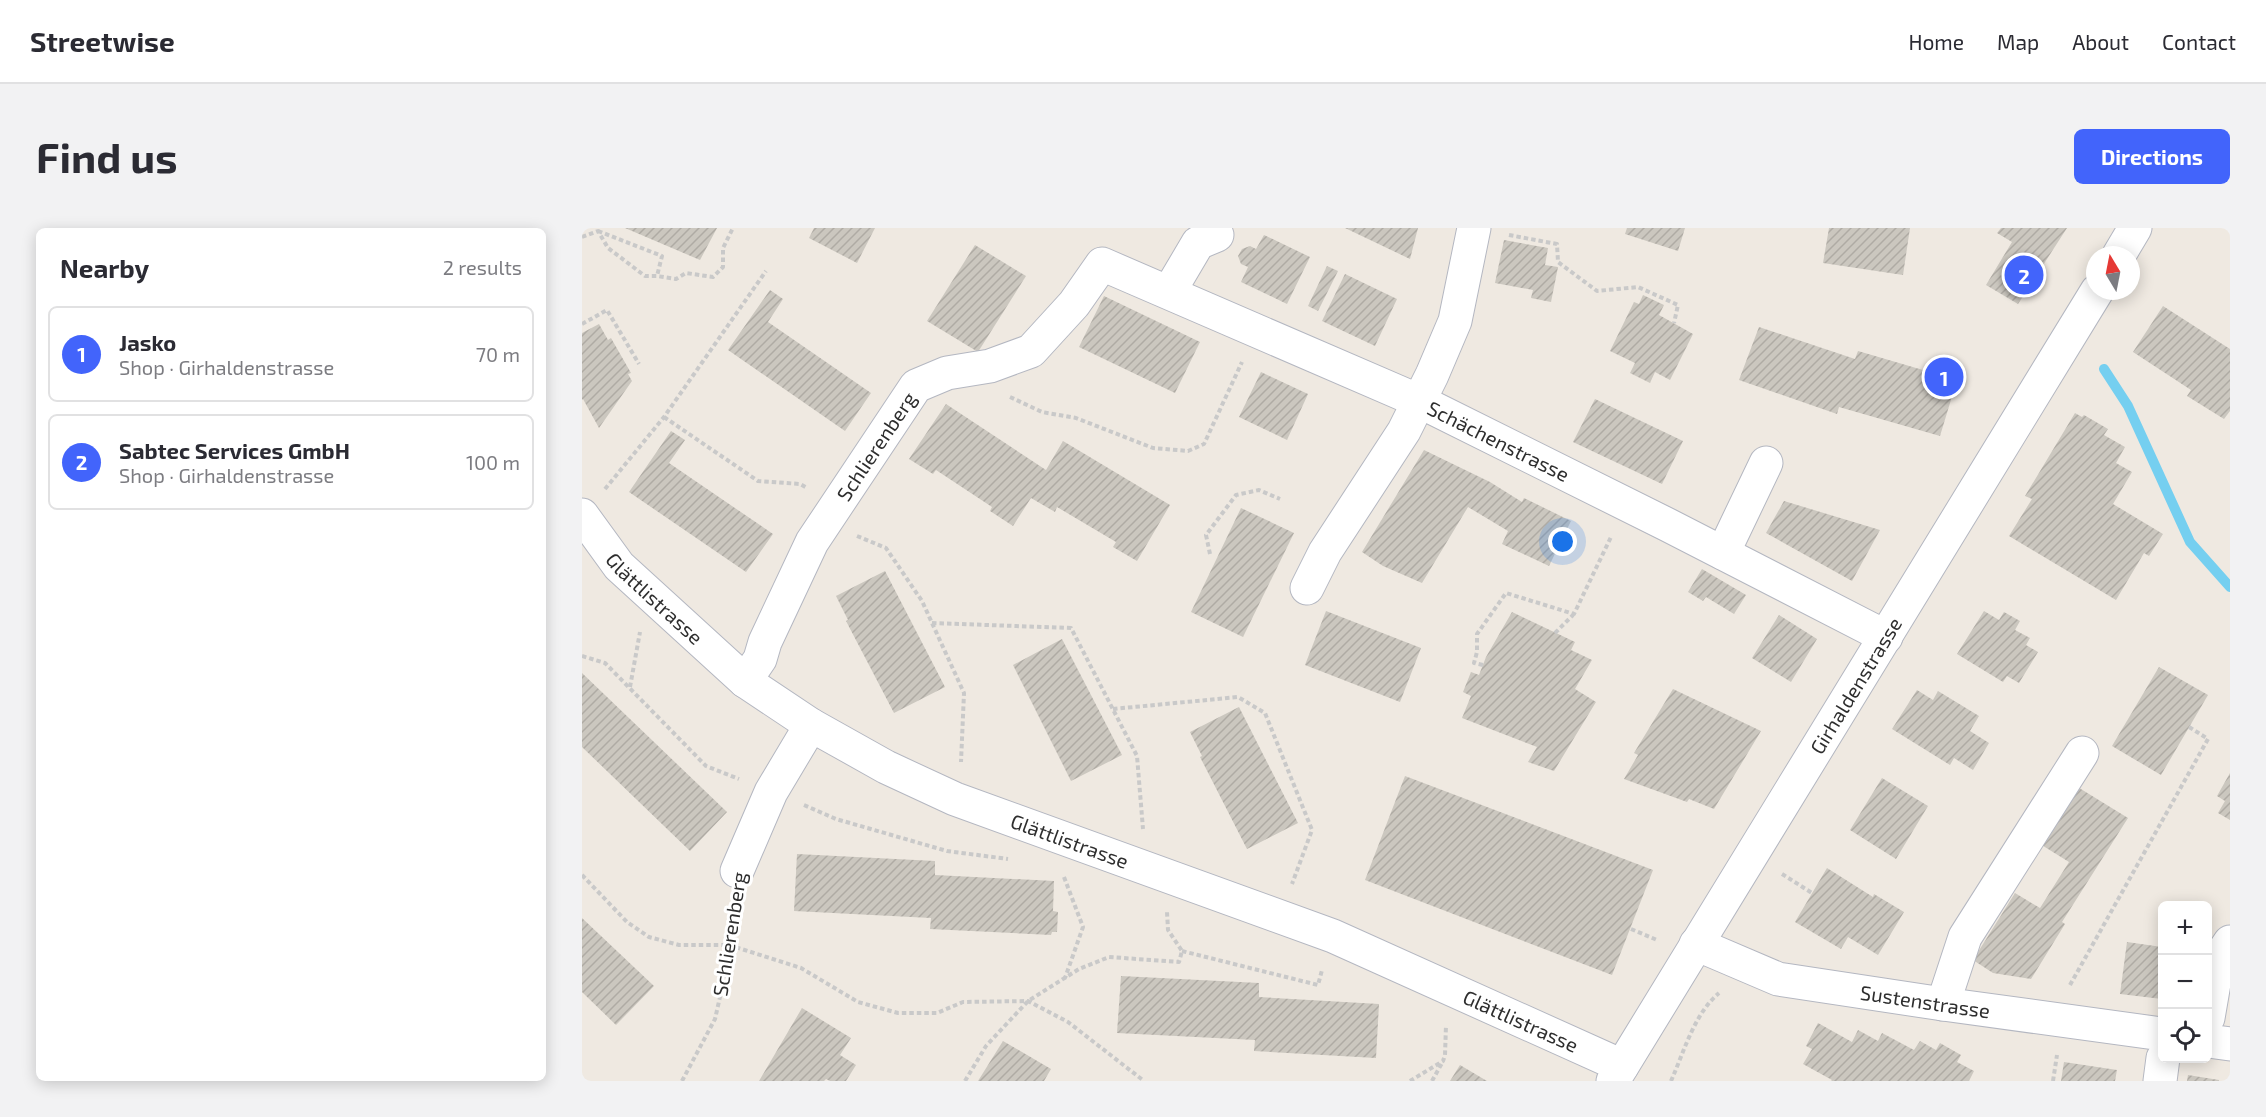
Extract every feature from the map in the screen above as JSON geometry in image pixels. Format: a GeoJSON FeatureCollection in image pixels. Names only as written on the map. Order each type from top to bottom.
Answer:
{"type":"FeatureCollection","features":[{"type":"Feature","properties":{"kind":"street"},"geometry":{"type":"LineString","coordinates":[[2124,246],[2135,228]]}},
{"type":"Feature","properties":{"kind":"street"},"geometry":{"type":"LineString","coordinates":[[1308,588],[1325,552],[1404,431],[1455,321],[1489,231]]}},
{"type":"Feature","properties":{"kind":"street"},"geometry":{"type":"LineString","coordinates":[[1169,292],[1198,243],[1218,235]]}},
{"type":"Feature","properties":{"kind":"street","name":"Schächenstrasse"},"geometry":{"type":"LineString","coordinates":[[1102,264],[1419,401],[1886,637]]}},
{"type":"Feature","properties":{"kind":"street","name":"Schlierenberg"},"geometry":{"type":"LineString","coordinates":[[745,681],[760,659],[765,642],[812,542],[916,386],[946,373],[990,366],[1031,351],[1074,304],[1102,264]]}},
{"type":"Feature","properties":{"kind":"street","name":"Girhaldenstrasse"},"geometry":{"type":"LineString","coordinates":[[1617,1074],[2092,300]]}},
{"type":"Feature","properties":{"kind":"street"},"geometry":{"type":"LineString","coordinates":[[1723,553],[1766,463]]}},
{"type":"Feature","properties":{"kind":"street","name":"Glättlistrasse"},"geometry":{"type":"LineString","coordinates":[[591,505],[619,566],[745,681],[811,725],[886,767],[955,799],[1333,936],[1617,1074]]}},
{"type":"Feature","properties":{"kind":"street","name":"Schlierenberg"},"geometry":{"type":"LineString","coordinates":[[737,871],[771,792],[811,725]]}},
{"type":"Feature","properties":{"kind":"street"},"geometry":{"type":"LineString","coordinates":[[1943,1004],[1965,937],[2082,753]]}},
{"type":"Feature","properties":{"kind":"street"},"geometry":{"type":"LineString","coordinates":[[2210,1009],[2218,960],[2230,942]]}},
{"type":"Feature","properties":{"kind":"street","name":"Sustenstrasse"},"geometry":{"type":"LineString","coordinates":[[1696,944],[1778,979],[2158,1033]]}},
{"type":"Feature","properties":{"kind":"street"},"geometry":{"type":"LineString","coordinates":[[2212,1042],[2230,1044]]}},
{"type":"Feature","properties":{"kind":"street"},"geometry":{"type":"LineString","coordinates":[[2160,1081],[2162,1063]]}},
{"type":"Feature","properties":{"kind":"path"},"geometry":{"type":"LineString","coordinates":[[598,231],[608,248],[645,276],[675,279],[686,273],[713,276],[723,267],[723,248],[733,228]]}},
{"type":"Feature","properties":{"kind":"path"},"geometry":{"type":"LineString","coordinates":[[582,237],[598,231],[662,256],[657,276]]}},
{"type":"Feature","properties":{"kind":"path"},"geometry":{"type":"LineString","coordinates":[[1489,231],[1557,244],[1558,262],[1597,291],[1638,287],[1678,305],[1674,323]]}},
{"type":"Feature","properties":{"kind":"path"},"geometry":{"type":"LineString","coordinates":[[591,505],[664,417],[766,271]]}},
{"type":"Feature","properties":{"kind":"path"},"geometry":{"type":"LineString","coordinates":[[582,324],[607,310],[639,364]]}},
{"type":"Feature","properties":{"kind":"path"},"geometry":{"type":"LineString","coordinates":[[975,368],[994,387],[1018,403],[1042,412],[1076,418],[1153,448],[1188,451],[1204,444],[1256,329]]}},
{"type":"Feature","properties":{"kind":"path"},"geometry":{"type":"LineString","coordinates":[[664,417],[758,481],[800,484],[830,515],[886,548],[922,601],[964,693],[960,773]]}},
{"type":"Feature","properties":{"kind":"path"},"geometry":{"type":"LineString","coordinates":[[1210,554],[1206,535],[1236,495],[1259,490],[1280,499]]}},
{"type":"Feature","properties":{"kind":"path"},"geometry":{"type":"LineString","coordinates":[[1554,633],[1574,614],[1614,530]]}},
{"type":"Feature","properties":{"kind":"path"},"geometry":{"type":"LineString","coordinates":[[1483,665],[1474,663],[1478,652],[1477,634],[1506,593],[1574,614]]}},
{"type":"Feature","properties":{"kind":"path"},"geometry":{"type":"LineString","coordinates":[[629,687],[648,594]]}},
{"type":"Feature","properties":{"kind":"path"},"geometry":{"type":"LineString","coordinates":[[932,623],[1071,628],[1137,756],[1143,833]]}},
{"type":"Feature","properties":{"kind":"path"},"geometry":{"type":"LineString","coordinates":[[582,656],[605,663],[706,766],[836,819],[946,851],[1015,860]]}},
{"type":"Feature","properties":{"kind":"path"},"geometry":{"type":"LineString","coordinates":[[1113,709],[1238,697],[1265,713],[1312,830],[1290,889]]}},
{"type":"Feature","properties":{"kind":"path"},"geometry":{"type":"LineString","coordinates":[[2051,1019],[2208,739],[2188,728]]}},
{"type":"Feature","properties":{"kind":"path","name":"Schlierenberg"},"geometry":{"type":"LineString","coordinates":[[682,1081],[715,1019],[725,975],[737,871]]}},
{"type":"Feature","properties":{"kind":"path"},"geometry":{"type":"LineString","coordinates":[[1779,872],[1812,893]]}},
{"type":"Feature","properties":{"kind":"path"},"geometry":{"type":"LineString","coordinates":[[582,875],[627,922],[649,936],[679,945],[729,945],[801,968],[858,1002],[898,1013],[937,1013],[963,1002],[1028,1001],[1068,1022],[1144,1081]]}},
{"type":"Feature","properties":{"kind":"path"},"geometry":{"type":"LineString","coordinates":[[1064,876],[1083,927],[1065,978]]}},
{"type":"Feature","properties":{"kind":"path"},"geometry":{"type":"LineString","coordinates":[[1174,879],[1166,908],[1168,930],[1182,951],[1318,985]]}},
{"type":"Feature","properties":{"kind":"path"},"geometry":{"type":"LineString","coordinates":[[1631,928],[1660,942]]}},
{"type":"Feature","properties":{"kind":"path"},"geometry":{"type":"LineString","coordinates":[[965,1081],[986,1046],[1028,1001],[1079,969],[1109,957],[1179,962],[1182,951]]}},
{"type":"Feature","properties":{"kind":"path"},"geometry":{"type":"LineString","coordinates":[[1671,1081],[1700,1016],[1710,1001],[1724,991]]}},
{"type":"Feature","properties":{"kind":"path"},"geometry":{"type":"LineString","coordinates":[[1432,1081],[1445,1055],[1446,1034]]}},
{"type":"Feature","properties":{"kind":"path"},"geometry":{"type":"LineString","coordinates":[[2053,1081],[2056,1058]]}},
{"type":"Feature","properties":{"kind":"path"},"geometry":{"type":"LineString","coordinates":[[1410,1081],[1443,1061]]}},
{"type":"Feature","properties":{"kind":"building"},"geometry":{"type":"Polygon","coordinates":[[[625,228],[717,228],[700,260],[625,228]]]}},
{"type":"Feature","properties":{"kind":"building"},"geometry":{"type":"Polygon","coordinates":[[[814,228],[875,228],[857,263],[809,238],[814,228]]]}},
{"type":"Feature","properties":{"kind":"building"},"geometry":{"type":"Polygon","coordinates":[[[1345,228],[1418,228],[1410,259],[1345,228]]]}},
{"type":"Feature","properties":{"kind":"building"},"geometry":{"type":"Polygon","coordinates":[[[1627,228],[1685,228],[1678,251],[1625,234],[1627,228]]]}},
{"type":"Feature","properties":{"kind":"building"},"geometry":{"type":"Polygon","coordinates":[[[1829,228],[1910,228],[1903,275],[1823,263],[1829,228]]]}},
{"type":"Feature","properties":{"kind":"building"},"geometry":{"type":"Polygon","coordinates":[[[2001,228],[2067,228],[2018,304],[1986,285],[2012,242],[1997,233],[2001,228]]]}},
{"type":"Feature","properties":{"kind":"building"},"geometry":{"type":"Polygon","coordinates":[[[1264,235],[1310,257],[1287,304],[1241,282],[1248,267],[1241,264],[1238,256],[1242,249],[1250,246],[1256,249],[1264,235]]]}},
{"type":"Feature","properties":{"kind":"building"},"geometry":{"type":"Polygon","coordinates":[[[1504,240],[1548,248],[1545,265],[1558,267],[1551,302],[1531,298],[1533,290],[1495,283],[1504,240]]]}},
{"type":"Feature","properties":{"kind":"building"},"geometry":{"type":"Polygon","coordinates":[[[975,245],[1026,276],[978,352],[927,321],[975,245]]]}},
{"type":"Feature","properties":{"kind":"building"},"geometry":{"type":"Polygon","coordinates":[[[1327,266],[1338,271],[1318,311],[1308,306],[1327,266]]]}},
{"type":"Feature","properties":{"kind":"building"},"geometry":{"type":"Polygon","coordinates":[[[1345,274],[1397,299],[1375,346],[1322,321],[1345,274]]]}},
{"type":"Feature","properties":{"kind":"building"},"geometry":{"type":"Polygon","coordinates":[[[770,290],[783,299],[768,322],[871,393],[845,431],[728,350],[770,290]]]}},
{"type":"Feature","properties":{"kind":"building"},"geometry":{"type":"Polygon","coordinates":[[[1643,295],[1664,305],[1659,315],[1693,334],[1670,380],[1655,372],[1650,383],[1630,373],[1635,363],[1610,351],[1634,302],[1639,304],[1643,295]]]}},
{"type":"Feature","properties":{"kind":"building"},"geometry":{"type":"Polygon","coordinates":[[[1104,296],[1200,342],[1175,393],[1079,347],[1104,296]]]}},
{"type":"Feature","properties":{"kind":"building"},"geometry":{"type":"Polygon","coordinates":[[[2163,306],[2230,349],[2230,411],[2224,419],[2187,396],[2191,390],[2133,352],[2163,306]]]}},
{"type":"Feature","properties":{"kind":"building"},"geometry":{"type":"Polygon","coordinates":[[[599,324],[608,340],[611,338],[631,373],[628,374],[632,381],[599,428],[582,400],[582,333],[599,324]]]}},
{"type":"Feature","properties":{"kind":"building"},"geometry":{"type":"Polygon","coordinates":[[[1759,327],[1855,359],[1858,351],[1957,380],[1940,436],[1839,407],[1837,414],[1739,380],[1759,327]]]}},
{"type":"Feature","properties":{"kind":"building"},"geometry":{"type":"Polygon","coordinates":[[[1261,372],[1308,394],[1287,440],[1239,417],[1261,372]]]}},
{"type":"Feature","properties":{"kind":"building"},"geometry":{"type":"Polygon","coordinates":[[[1595,399],[1683,441],[1662,484],[1573,442],[1595,399]]]}},
{"type":"Feature","properties":{"kind":"building"},"geometry":{"type":"Polygon","coordinates":[[[946,404],[1046,470],[1063,441],[1170,505],[1137,561],[1113,547],[1116,542],[1057,507],[1055,512],[1031,498],[1013,526],[990,511],[992,507],[936,470],[933,474],[909,459],[946,404]]]}},
{"type":"Feature","properties":{"kind":"building"},"geometry":{"type":"Polygon","coordinates":[[[2075,413],[2082,417],[2084,415],[2108,429],[2104,435],[2125,447],[2116,463],[2132,472],[2113,504],[2163,534],[2149,556],[2144,553],[2116,600],[2009,536],[2032,499],[2025,496],[2075,413]]]}},
{"type":"Feature","properties":{"kind":"building"},"geometry":{"type":"Polygon","coordinates":[[[671,431],[685,440],[669,463],[773,534],[746,572],[629,492],[671,431]]]}},
{"type":"Feature","properties":{"kind":"building"},"geometry":{"type":"Polygon","coordinates":[[[1424,450],[1490,482],[1522,502],[1524,498],[1571,521],[1549,566],[1502,544],[1508,531],[1468,507],[1422,583],[1383,566],[1362,552],[1424,450]]]}},
{"type":"Feature","properties":{"kind":"building"},"geometry":{"type":"Polygon","coordinates":[[[1784,501],[1880,530],[1852,581],[1766,533],[1784,501]]]}},
{"type":"Feature","properties":{"kind":"building"},"geometry":{"type":"Polygon","coordinates":[[[1241,508],[1294,533],[1243,637],[1191,612],[1241,508]]]}},
{"type":"Feature","properties":{"kind":"building"},"geometry":{"type":"Polygon","coordinates":[[[1702,569],[1746,595],[1734,614],[1706,597],[1703,601],[1688,592],[1702,569]]]}},
{"type":"Feature","properties":{"kind":"building"},"geometry":{"type":"Polygon","coordinates":[[[885,571],[945,687],[894,713],[846,621],[848,620],[836,596],[885,571]]]}},
{"type":"Feature","properties":{"kind":"building"},"geometry":{"type":"Polygon","coordinates":[[[1326,611],[1421,648],[1400,702],[1305,665],[1326,611]]]}},
{"type":"Feature","properties":{"kind":"building"},"geometry":{"type":"Polygon","coordinates":[[[1984,611],[1999,620],[2004,612],[2020,621],[2015,630],[2030,638],[2026,645],[2038,652],[2019,683],[2007,676],[2003,682],[1957,654],[1984,611]]]}},
{"type":"Feature","properties":{"kind":"building"},"geometry":{"type":"Polygon","coordinates":[[[1512,612],[1575,642],[1571,650],[1592,660],[1575,689],[1596,702],[1554,771],[1528,762],[1537,747],[1462,718],[1471,696],[1463,692],[1471,672],[1479,675],[1486,657],[1512,612]]]}},
{"type":"Feature","properties":{"kind":"building"},"geometry":{"type":"Polygon","coordinates":[[[1779,615],[1817,639],[1791,682],[1752,658],[1779,615]]]}},
{"type":"Feature","properties":{"kind":"building"},"geometry":{"type":"Polygon","coordinates":[[[1062,639],[1122,755],[1071,781],[1013,665],[1062,639]]]}},
{"type":"Feature","properties":{"kind":"building"},"geometry":{"type":"Polygon","coordinates":[[[2159,667],[2208,695],[2161,775],[2112,746],[2159,667]]]}},
{"type":"Feature","properties":{"kind":"building"},"geometry":{"type":"Polygon","coordinates":[[[582,673],[727,812],[690,851],[582,747],[582,673]]]}},
{"type":"Feature","properties":{"kind":"building"},"geometry":{"type":"Polygon","coordinates":[[[1673,689],[1761,731],[1714,809],[1689,799],[1687,802],[1624,779],[1638,755],[1634,753],[1673,689]]]}},
{"type":"Feature","properties":{"kind":"building"},"geometry":{"type":"Polygon","coordinates":[[[1917,690],[1933,700],[1938,691],[1979,716],[1970,731],[1989,743],[1973,770],[1954,758],[1950,765],[1892,729],[1917,690]]]}},
{"type":"Feature","properties":{"kind":"building"},"geometry":{"type":"Polygon","coordinates":[[[1239,707],[1298,823],[1247,849],[1200,757],[1202,756],[1190,732],[1239,707]]]}},
{"type":"Feature","properties":{"kind":"building"},"geometry":{"type":"Polygon","coordinates":[[[2230,773],[2230,820],[2218,813],[2225,801],[2217,796],[2230,773]]]}},
{"type":"Feature","properties":{"kind":"building"},"geometry":{"type":"Polygon","coordinates":[[[1405,776],[1653,870],[1612,975],[1365,880],[1405,776]]]}},
{"type":"Feature","properties":{"kind":"building"},"geometry":{"type":"Polygon","coordinates":[[[1882,778],[1928,806],[1896,859],[1850,830],[1882,778]]]}},
{"type":"Feature","properties":{"kind":"building"},"geometry":{"type":"Polygon","coordinates":[[[2076,786],[2128,818],[2062,922],[2065,924],[2031,979],[1993,973],[1973,960],[2015,893],[2040,908],[2069,862],[2040,844],[2076,786]]]}},
{"type":"Feature","properties":{"kind":"building"},"geometry":{"type":"Polygon","coordinates":[[[797,854],[935,861],[935,875],[1054,881],[1053,911],[1058,912],[1057,932],[1052,932],[1051,935],[930,929],[931,918],[794,911],[797,854]]]}},
{"type":"Feature","properties":{"kind":"building"},"geometry":{"type":"Polygon","coordinates":[[[1827,868],[1873,897],[1874,894],[1904,912],[1878,955],[1848,937],[1841,949],[1795,922],[1827,868]]]}},
{"type":"Feature","properties":{"kind":"building"},"geometry":{"type":"Polygon","coordinates":[[[582,918],[654,986],[616,1025],[582,992],[582,918]]]}},
{"type":"Feature","properties":{"kind":"building"},"geometry":{"type":"Polygon","coordinates":[[[2127,942],[2158,946],[2158,999],[2120,994],[2127,942]]]}},
{"type":"Feature","properties":{"kind":"building"},"geometry":{"type":"Polygon","coordinates":[[[1121,976],[1259,983],[1259,997],[1379,1004],[1376,1058],[1254,1051],[1255,1040],[1117,1033],[1121,976]]]}},
{"type":"Feature","properties":{"kind":"building"},"geometry":{"type":"Polygon","coordinates":[[[802,1008],[851,1038],[840,1055],[856,1065],[846,1081],[826,1079],[824,1081],[759,1081],[802,1008]]]}},
{"type":"Feature","properties":{"kind":"building"},"geometry":{"type":"Polygon","coordinates":[[[1818,1023],[1852,1042],[1858,1030],[1878,1041],[1882,1033],[1914,1050],[1920,1041],[1936,1050],[1940,1043],[1961,1055],[1957,1062],[1974,1071],[1969,1081],[1831,1081],[1803,1064],[1812,1049],[1806,1046],[1818,1023]]]}},
{"type":"Feature","properties":{"kind":"building"},"geometry":{"type":"Polygon","coordinates":[[[1003,1041],[1051,1069],[1044,1081],[978,1081],[1003,1041]]]}},
{"type":"Feature","properties":{"kind":"building"},"geometry":{"type":"Polygon","coordinates":[[[2064,1062],[2117,1070],[2115,1081],[2061,1081],[2064,1062]]]}},
{"type":"Feature","properties":{"kind":"building"},"geometry":{"type":"Polygon","coordinates":[[[1460,1065],[1487,1081],[1450,1081],[1460,1065]]]}},
{"type":"Feature","properties":{"kind":"building"},"geometry":{"type":"Polygon","coordinates":[[[2188,1075],[2219,1080],[2219,1081],[2187,1081],[2188,1075]]]}},
{"type":"Feature","properties":{"kind":"waterway"},"geometry":{"type":"LineString","coordinates":[[2104,369],[2128,406],[2190,542],[2230,587]]}},
{"type":"Feature","properties":{"kind":"place","name":"Sabtec Services GmbH"},"geometry":{"type":"Point","coordinates":[2024,275]}},
{"type":"Feature","properties":{"kind":"place","name":"Jasko"},"geometry":{"type":"Point","coordinates":[1944,377]}}]}
